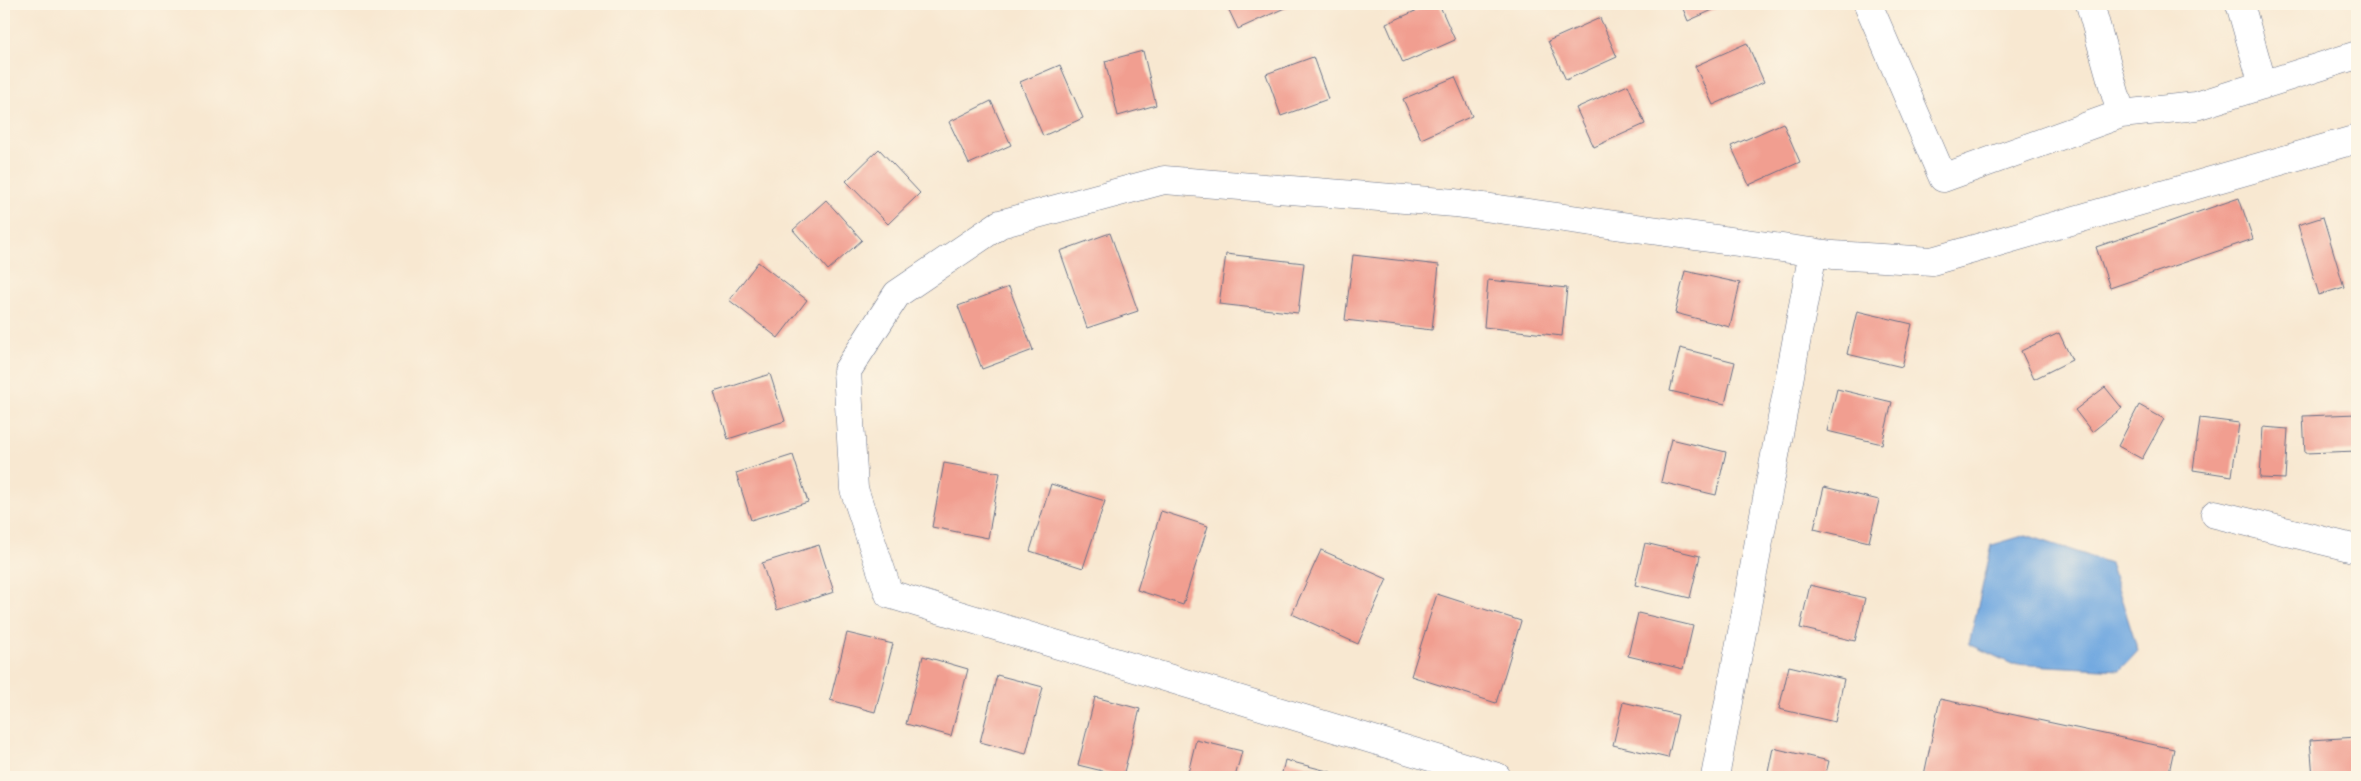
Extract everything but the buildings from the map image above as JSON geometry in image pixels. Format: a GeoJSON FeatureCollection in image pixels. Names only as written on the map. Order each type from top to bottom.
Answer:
{"type":"FeatureCollection","features":[{"type":"Feature","properties":{"kind":"lane"},"geometry":{"type":"LineString","coordinates":[[1868,4],[1943,178],[2121,114],[2196,106],[2357,55]]}},
{"type":"Feature","properties":{"kind":"lane"},"geometry":{"type":"LineString","coordinates":[[2090,4],[2121,114]]}},
{"type":"Feature","properties":{"kind":"lane"},"geometry":{"type":"LineString","coordinates":[[2240,4],[2263,85]]}},
{"type":"Feature","properties":{"kind":"lane"},"geometry":{"type":"LineString","coordinates":[[1497,777],[889,594],[854,488],[847,371],[897,294],[1000,224],[1164,180],[1455,203],[1813,252],[1932,261],[2357,139]]}},
{"type":"Feature","properties":{"kind":"lane"},"geometry":{"type":"LineString","coordinates":[[1715,777],[1813,252]]}},
{"type":"Feature","properties":{"kind":"lane"},"geometry":{"type":"LineString","coordinates":[[2215,514],[2357,549]]}},
{"type":"Feature","properties":{"kind":"water"},"geometry":{"type":"Polygon","coordinates":[[[2026,535],[2110,563],[2138,651],[2120,670],[2012,664],[1969,644],[1992,545],[2026,535]]]}}]}
